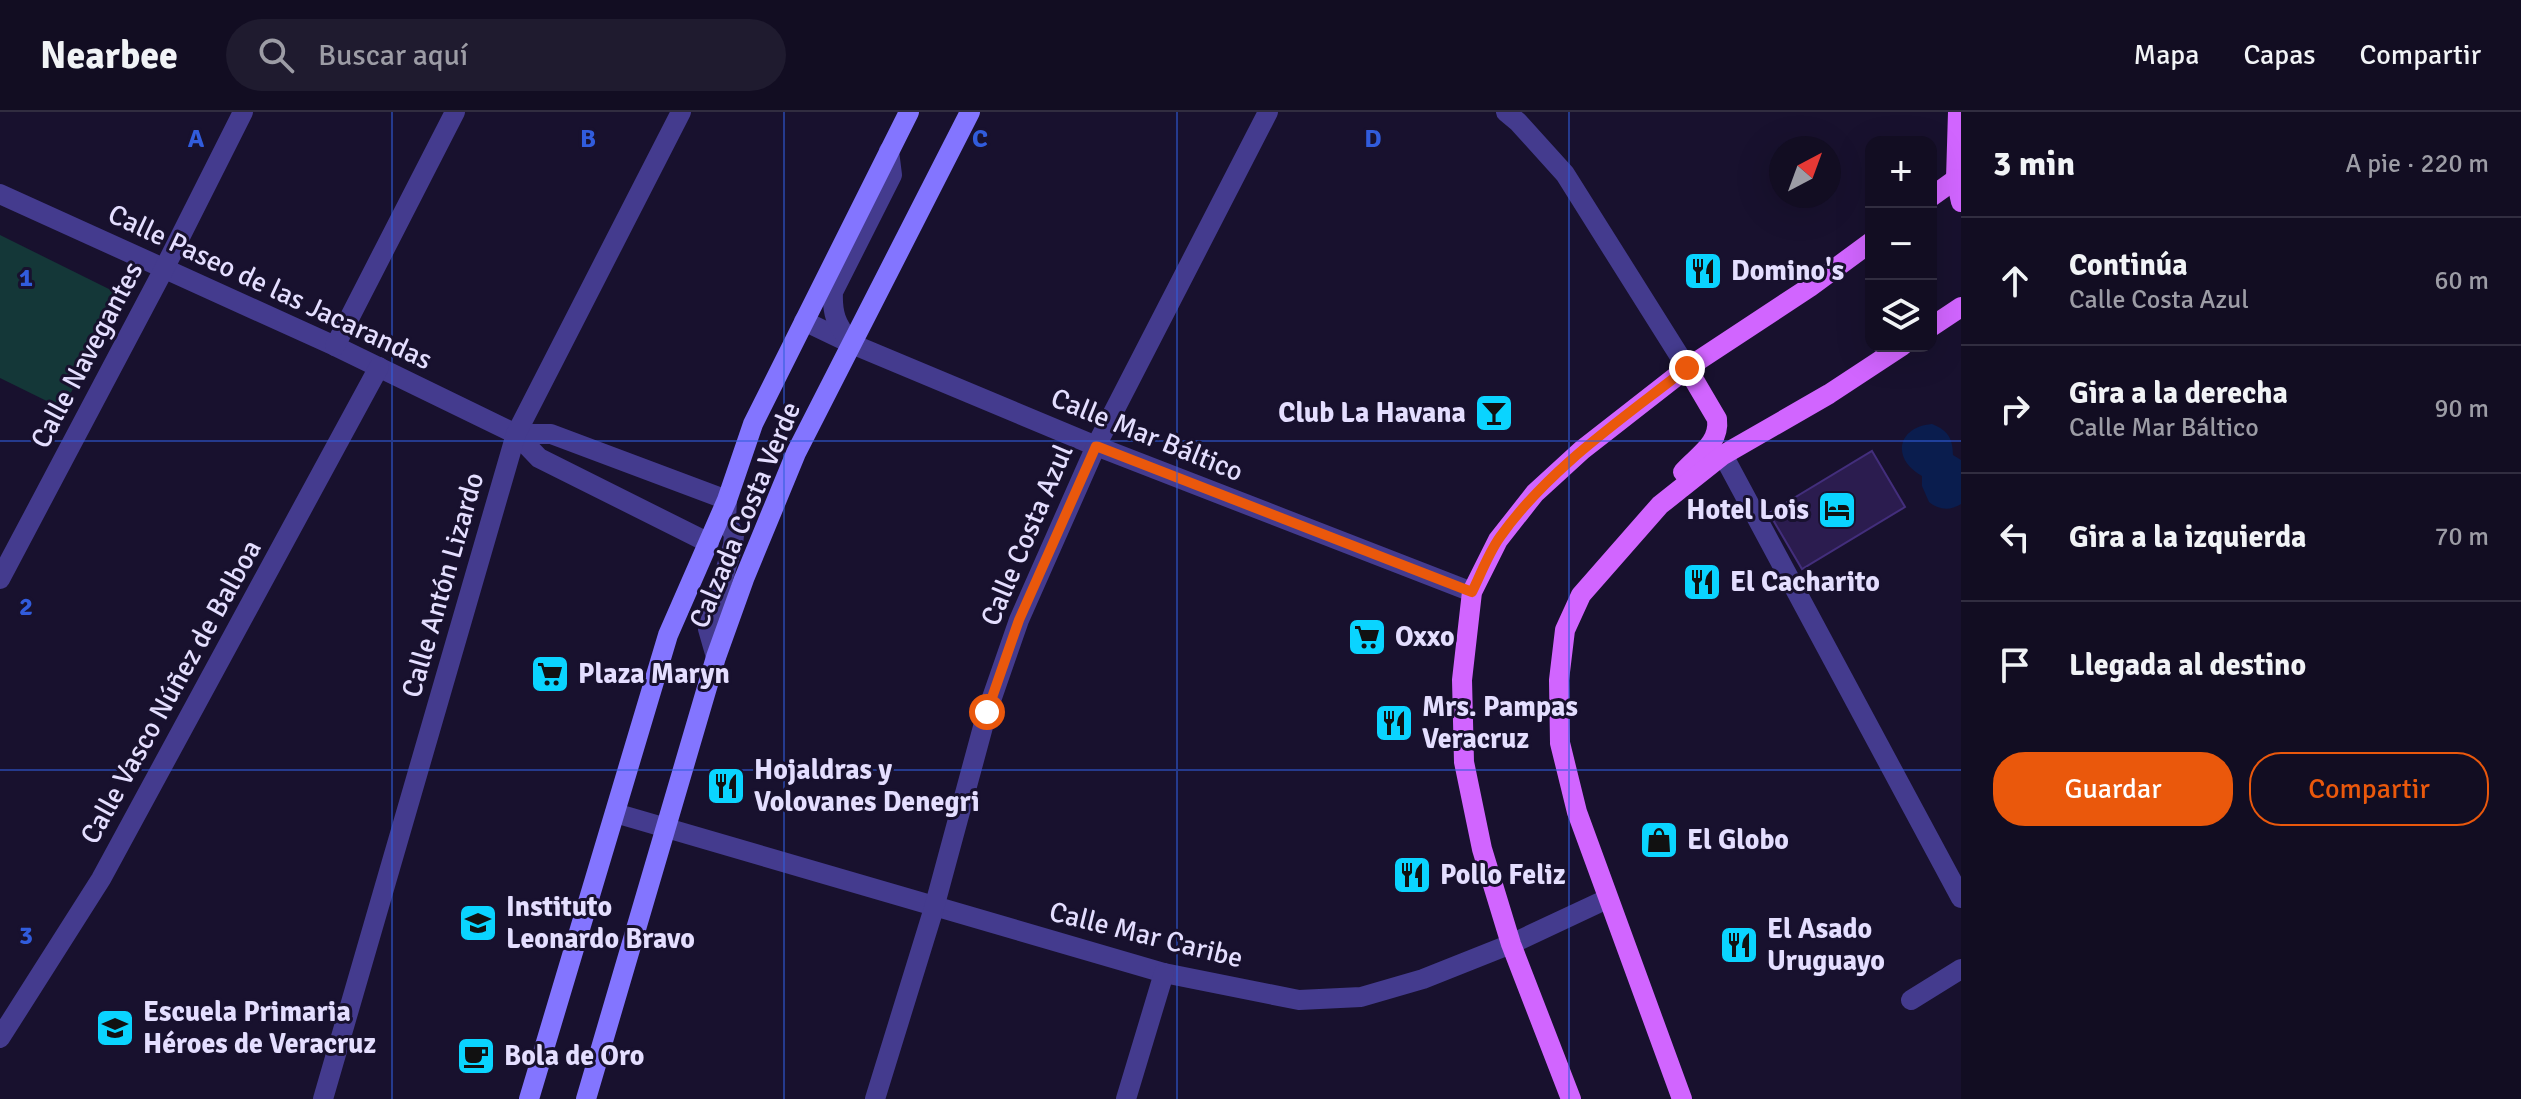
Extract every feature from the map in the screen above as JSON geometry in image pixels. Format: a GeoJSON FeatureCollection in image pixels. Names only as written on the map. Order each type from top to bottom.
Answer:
{"type":"FeatureCollection","features":[{"type":"Feature","properties":{"kind":"main road","name":"Calzada Costa Verde"},"geometry":{"type":"LineString","coordinates":[[529,1099],[668,635],[727,500],[753,424],[909,112]]}},
{"type":"Feature","properties":{"kind":"main road","name":"Calzada Costa Verde"},"geometry":{"type":"LineString","coordinates":[[586,1099],[716,657],[744,579],[796,453],[970,112]]}},
{"type":"Feature","properties":{"kind":"main road"},"geometry":{"type":"LineString","coordinates":[[1958,112],[1956,179],[1961,202]]}},
{"type":"Feature","properties":{"kind":"main road"},"geometry":{"type":"LineString","coordinates":[[1937,193],[1956,179]]}},
{"type":"Feature","properties":{"kind":"main road"},"geometry":{"type":"LineString","coordinates":[[1571,1099],[1511,944],[1482,849],[1464,762],[1462,680],[1472,592],[1498,540],[1535,493],[1582,450],[1687,368],[1810,287],[1865,246]]}},
{"type":"Feature","properties":{"kind":"main road"},"geometry":{"type":"LineString","coordinates":[[1937,323],[1961,307]]}},
{"type":"Feature","properties":{"kind":"main road"},"geometry":{"type":"LineString","coordinates":[[1660,505],[1723,455],[1829,394],[1893,352]]}},
{"type":"Feature","properties":{"kind":"main road"},"geometry":{"type":"LineString","coordinates":[[1682,1099],[1577,812],[1560,743],[1559,680],[1565,630],[1581,595],[1660,505],[1687,467],[1714,443],[1717,419],[1687,368]]}},
{"type":"Feature","properties":{"kind":"street","name":"Calle Navegantes"},"geometry":{"type":"LineString","coordinates":[[0,579],[243,112]]}},
{"type":"Feature","properties":{"kind":"street"},"geometry":{"type":"LineString","coordinates":[[335,346],[455,112]]}},
{"type":"Feature","properties":{"kind":"street","name":"Calle Antón Lizardo"},"geometry":{"type":"LineString","coordinates":[[323,1099],[516,434],[681,112]]}},
{"type":"Feature","properties":{"kind":"street","name":"Calle Costa Azul"},"geometry":{"type":"LineString","coordinates":[[875,1099],[934,908],[987,712],[1019,620],[1096,446],[1268,112]]}},
{"type":"Feature","properties":{"kind":"street"},"geometry":{"type":"LineString","coordinates":[[1506,112],[1565,174],[1687,368]]}},
{"type":"Feature","properties":{"kind":"street"},"geometry":{"type":"LineString","coordinates":[[852,344],[836,325],[832,308],[833,292],[892,175],[889,151]]}},
{"type":"Feature","properties":{"kind":"street","name":"Calle Paseo de las Jacarandas"},"geometry":{"type":"LineString","coordinates":[[0,194],[335,346],[516,434],[539,458],[709,543]]}},
{"type":"Feature","properties":{"kind":"street","name":"Calle Mar Báltico"},"geometry":{"type":"LineString","coordinates":[[804,321],[1096,446],[1472,592]]}},
{"type":"Feature","properties":{"kind":"street","name":"Calle Vasco Núñez de Balboa"},"geometry":{"type":"LineString","coordinates":[[0,1038],[101,879],[379,367]]}},
{"type":"Feature","properties":{"kind":"street","name":"Calle Paseo de las Jacarandas"},"geometry":{"type":"LineString","coordinates":[[516,434],[551,434],[727,500]]}},
{"type":"Feature","properties":{"kind":"street"},"geometry":{"type":"LineString","coordinates":[[1723,455],[1961,898]]}},
{"type":"Feature","properties":{"kind":"street"},"geometry":{"type":"LineString","coordinates":[[716,657],[708,629],[733,545],[734,535],[726,520],[727,500]]}},
{"type":"Feature","properties":{"kind":"street","name":"Calle Mar Caribe"},"geometry":{"type":"LineString","coordinates":[[615,813],[1164,973],[1299,1000],[1361,997],[1423,979],[1511,944],[1607,899]]}},
{"type":"Feature","properties":{"kind":"street"},"geometry":{"type":"LineString","coordinates":[[1911,1000],[1961,969]]}},
{"type":"Feature","properties":{"kind":"street"},"geometry":{"type":"LineString","coordinates":[[1126,1099],[1164,973]]}},
{"type":"Feature","properties":{"kind":"green space"},"geometry":{"type":"Polygon","coordinates":[[[0,235],[119,294],[63,409],[0,378],[0,235]]]}},
{"type":"Feature","properties":{"kind":"water"},"geometry":{"type":"Polygon","coordinates":[[[1932,424],[1946,432],[1951,440],[1953,455],[1961,460],[1961,504],[1949,509],[1929,502],[1922,486],[1922,476],[1912,469],[1902,453],[1905,437],[1911,431],[1932,424]]]}},
{"type":"Feature","properties":{"kind":"building","name":"Hotel Lois"},"geometry":{"type":"Polygon","coordinates":[[[1872,451],[1905,507],[1802,569],[1769,513],[1872,451]]]}},
{"type":"Feature","properties":{"kind":"place","name":"Domino's"},"geometry":{"type":"Point","coordinates":[1703,271]}},
{"type":"Feature","properties":{"kind":"place","name":"Club La Havana"},"geometry":{"type":"Point","coordinates":[1494,413]}},
{"type":"Feature","properties":{"kind":"place","name":"Hotel Lois"},"geometry":{"type":"Point","coordinates":[1837,510]}},
{"type":"Feature","properties":{"kind":"place","name":"El Cacharito"},"geometry":{"type":"Point","coordinates":[1702,582]}},
{"type":"Feature","properties":{"kind":"place","name":"Oxxo"},"geometry":{"type":"Point","coordinates":[1367,637]}},
{"type":"Feature","properties":{"kind":"place","name":"Plaza Maryn"},"geometry":{"type":"Point","coordinates":[550,674]}},
{"type":"Feature","properties":{"kind":"place","name":"Mrs. Pampas Veracruz"},"geometry":{"type":"Point","coordinates":[1394,723]}},
{"type":"Feature","properties":{"kind":"place","name":"Hojaldras y Volovanes Denegri"},"geometry":{"type":"Point","coordinates":[726,786]}},
{"type":"Feature","properties":{"kind":"place","name":"El Globo"},"geometry":{"type":"Point","coordinates":[1659,840]}},
{"type":"Feature","properties":{"kind":"place","name":"Pollo Feliz"},"geometry":{"type":"Point","coordinates":[1412,875]}},
{"type":"Feature","properties":{"kind":"place","name":"Instituto Leonardo Bravo"},"geometry":{"type":"Point","coordinates":[478,923]}},
{"type":"Feature","properties":{"kind":"place","name":"El Asado Uruguayo"},"geometry":{"type":"Point","coordinates":[1739,945]}},
{"type":"Feature","properties":{"kind":"place","name":"Escuela Primaria Héroes de Veracruz"},"geometry":{"type":"Point","coordinates":[115,1028]}},
{"type":"Feature","properties":{"kind":"place","name":"Bola de Oro"},"geometry":{"type":"Point","coordinates":[476,1056]}},
{"type":"Feature","properties":{"kind":"route"},"geometry":{"type":"LineString","coordinates":[[987,712],[1019,620],[1096,446],[1472,592],[1498,540],[1535,493],[1582,450],[1687,368]]}}]}
